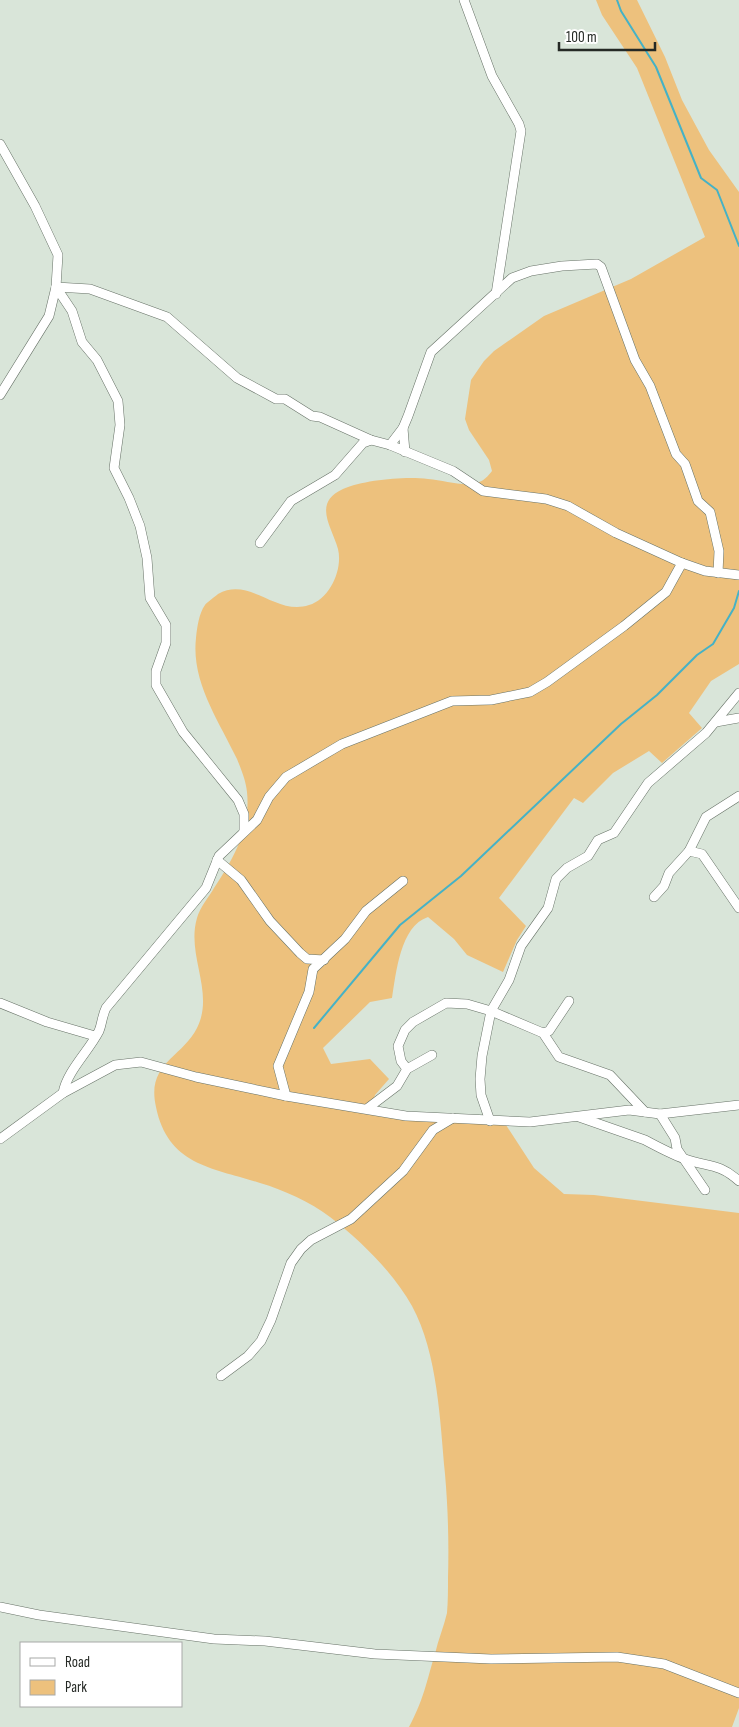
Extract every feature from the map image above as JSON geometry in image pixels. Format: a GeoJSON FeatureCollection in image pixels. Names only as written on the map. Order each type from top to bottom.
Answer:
{"type":"FeatureCollection","features":[{"type":"Feature","properties":{"kind":"street"},"geometry":{"type":"LineString","coordinates":[[464,0],[492,76],[519,124],[520,131],[496,294]]}},
{"type":"Feature","properties":{"kind":"street"},"geometry":{"type":"LineString","coordinates":[[0,144],[35,206],[58,256],[56,287],[49,316],[0,395]]}},
{"type":"Feature","properties":{"kind":"street"},"geometry":{"type":"LineString","coordinates":[[390,445],[403,428],[431,352],[512,278],[531,271],[592,262],[601,267],[635,360],[650,386],[676,454],[685,464],[697,499],[709,510],[719,551],[718,573]]}},
{"type":"Feature","properties":{"kind":"street"},"geometry":{"type":"LineString","coordinates":[[56,287],[90,289],[167,317],[237,378],[276,399],[285,399],[312,416],[320,417],[371,440],[390,445],[454,471],[483,491],[536,496],[568,506],[616,533],[682,563],[718,573],[737,574]]}},
{"type":"Feature","properties":{"kind":"street"},"geometry":{"type":"LineString","coordinates":[[56,287],[72,311],[82,342],[97,360],[118,401],[120,425],[114,468],[140,526],[147,558],[150,598],[166,626],[166,643],[156,671],[156,685],[183,732],[238,800],[244,814],[244,831]]}},
{"type":"Feature","properties":{"kind":"street"},"geometry":{"type":"LineString","coordinates":[[403,428],[405,452]]}},
{"type":"Feature","properties":{"kind":"street"},"geometry":{"type":"LineString","coordinates":[[260,543],[291,501],[335,475],[363,443],[371,440]]}},
{"type":"Feature","properties":{"kind":"street"},"geometry":{"type":"LineString","coordinates":[[63,1093],[66,1083],[98,1032],[106,1008],[206,888],[217,860],[257,820],[270,797],[286,777],[337,746],[452,701],[491,700],[530,692],[547,682],[624,626],[666,592],[682,563]]}},
{"type":"Feature","properties":{"kind":"street"},"geometry":{"type":"LineString","coordinates":[[490,1121],[481,1095],[480,1079],[482,1056],[491,1011],[509,980],[521,946],[548,908],[554,885],[561,873],[588,856],[601,838],[614,833],[648,783],[683,755],[716,722],[739,694]]}},
{"type":"Feature","properties":{"kind":"street"},"geometry":{"type":"LineString","coordinates":[[716,722],[739,718]]}},
{"type":"Feature","properties":{"kind":"street"},"geometry":{"type":"LineString","coordinates":[[654,897],[664,886],[669,873],[689,851],[706,817],[739,796]]}},
{"type":"Feature","properties":{"kind":"street"},"geometry":{"type":"LineString","coordinates":[[689,851],[702,854],[739,908]]}},
{"type":"Feature","properties":{"kind":"street"},"geometry":{"type":"LineString","coordinates":[[217,860],[240,880],[270,920],[300,953],[308,959],[324,960]]}},
{"type":"Feature","properties":{"kind":"street"},"geometry":{"type":"LineString","coordinates":[[286,1096],[278,1066],[309,992],[314,969],[345,939],[366,911],[403,881]]}},
{"type":"Feature","properties":{"kind":"street"},"geometry":{"type":"LineString","coordinates":[[543,1034],[549,1031],[569,1001]]}},
{"type":"Feature","properties":{"kind":"street"},"geometry":{"type":"LineString","coordinates":[[0,1003],[47,1022],[95,1036]]}},
{"type":"Feature","properties":{"kind":"street"},"geometry":{"type":"LineString","coordinates":[[407,1070],[401,1061],[398,1046],[405,1030],[413,1022],[446,1003],[467,1004],[491,1011],[543,1034],[559,1057],[610,1075],[645,1112]]}},
{"type":"Feature","properties":{"kind":"street"},"geometry":{"type":"LineString","coordinates":[[368,1108],[397,1086],[407,1070],[432,1055]]}},
{"type":"Feature","properties":{"kind":"street"},"geometry":{"type":"LineString","coordinates":[[0,1139],[63,1093],[124,1059],[196,1077],[286,1096],[334,1105],[368,1108],[406,1116],[530,1122],[629,1110],[660,1114],[739,1105]]}},
{"type":"Feature","properties":{"kind":"street"},"geometry":{"type":"LineString","coordinates":[[660,1114],[674,1135],[676,1148],[705,1190]]}},
{"type":"Feature","properties":{"kind":"street"},"geometry":{"type":"LineString","coordinates":[[577,1116],[645,1140],[653,1146],[683,1158],[725,1169],[739,1181]]}},
{"type":"Feature","properties":{"kind":"street"},"geometry":{"type":"LineString","coordinates":[[221,1376],[248,1356],[261,1341],[271,1320],[291,1263],[301,1249],[311,1240],[351,1219],[403,1171],[433,1130],[453,1118]]}},
{"type":"Feature","properties":{"kind":"street"},"geometry":{"type":"LineString","coordinates":[[0,1607],[39,1615],[214,1640],[265,1641],[375,1654],[491,1659],[625,1658],[664,1664],[739,1693]]}},
{"type":"Feature","properties":{"kind":"green space"},"geometry":{"type":"Polygon","coordinates":[[[596,0],[637,0],[665,57],[682,100],[709,150],[739,192],[739,664],[711,681],[689,713],[702,728],[662,763],[649,751],[613,773],[583,803],[574,798],[499,898],[526,926],[517,940],[503,972],[467,955],[454,939],[428,917],[411,930],[405,940],[398,964],[392,998],[370,1002],[323,1048],[331,1064],[370,1059],[389,1079],[375,1095],[371,1109],[506,1125],[534,1168],[564,1194],[594,1195],[739,1213],[739,1708],[732,1727],[409,1727],[424,1691],[446,1618],[448,1600],[448,1513],[441,1432],[433,1366],[421,1325],[404,1293],[386,1269],[341,1226],[314,1206],[287,1193],[195,1162],[171,1142],[162,1127],[156,1107],[154,1092],[156,1080],[167,1062],[191,1038],[202,1014],[202,987],[195,946],[197,918],[202,906],[234,855],[243,831],[248,806],[244,779],[237,759],[202,686],[196,654],[196,634],[200,616],[205,605],[218,594],[230,590],[252,592],[274,602],[297,607],[309,605],[323,597],[337,574],[339,565],[338,549],[329,524],[326,508],[328,501],[343,489],[362,483],[397,478],[419,478],[466,484],[480,482],[492,471],[489,460],[469,430],[465,419],[471,380],[484,361],[494,351],[544,316],[631,279],[705,237],[637,68],[602,15],[596,0]]]}},
{"type":"Feature","properties":{"kind":"waterway"},"geometry":{"type":"LineString","coordinates":[[617,0],[621,11],[656,67],[701,178],[717,190],[739,246]]}},
{"type":"Feature","properties":{"kind":"waterway"},"geometry":{"type":"LineString","coordinates":[[314,1028],[400,925],[461,876],[621,724],[657,695],[697,655],[713,644],[734,608],[739,591]]}}]}
